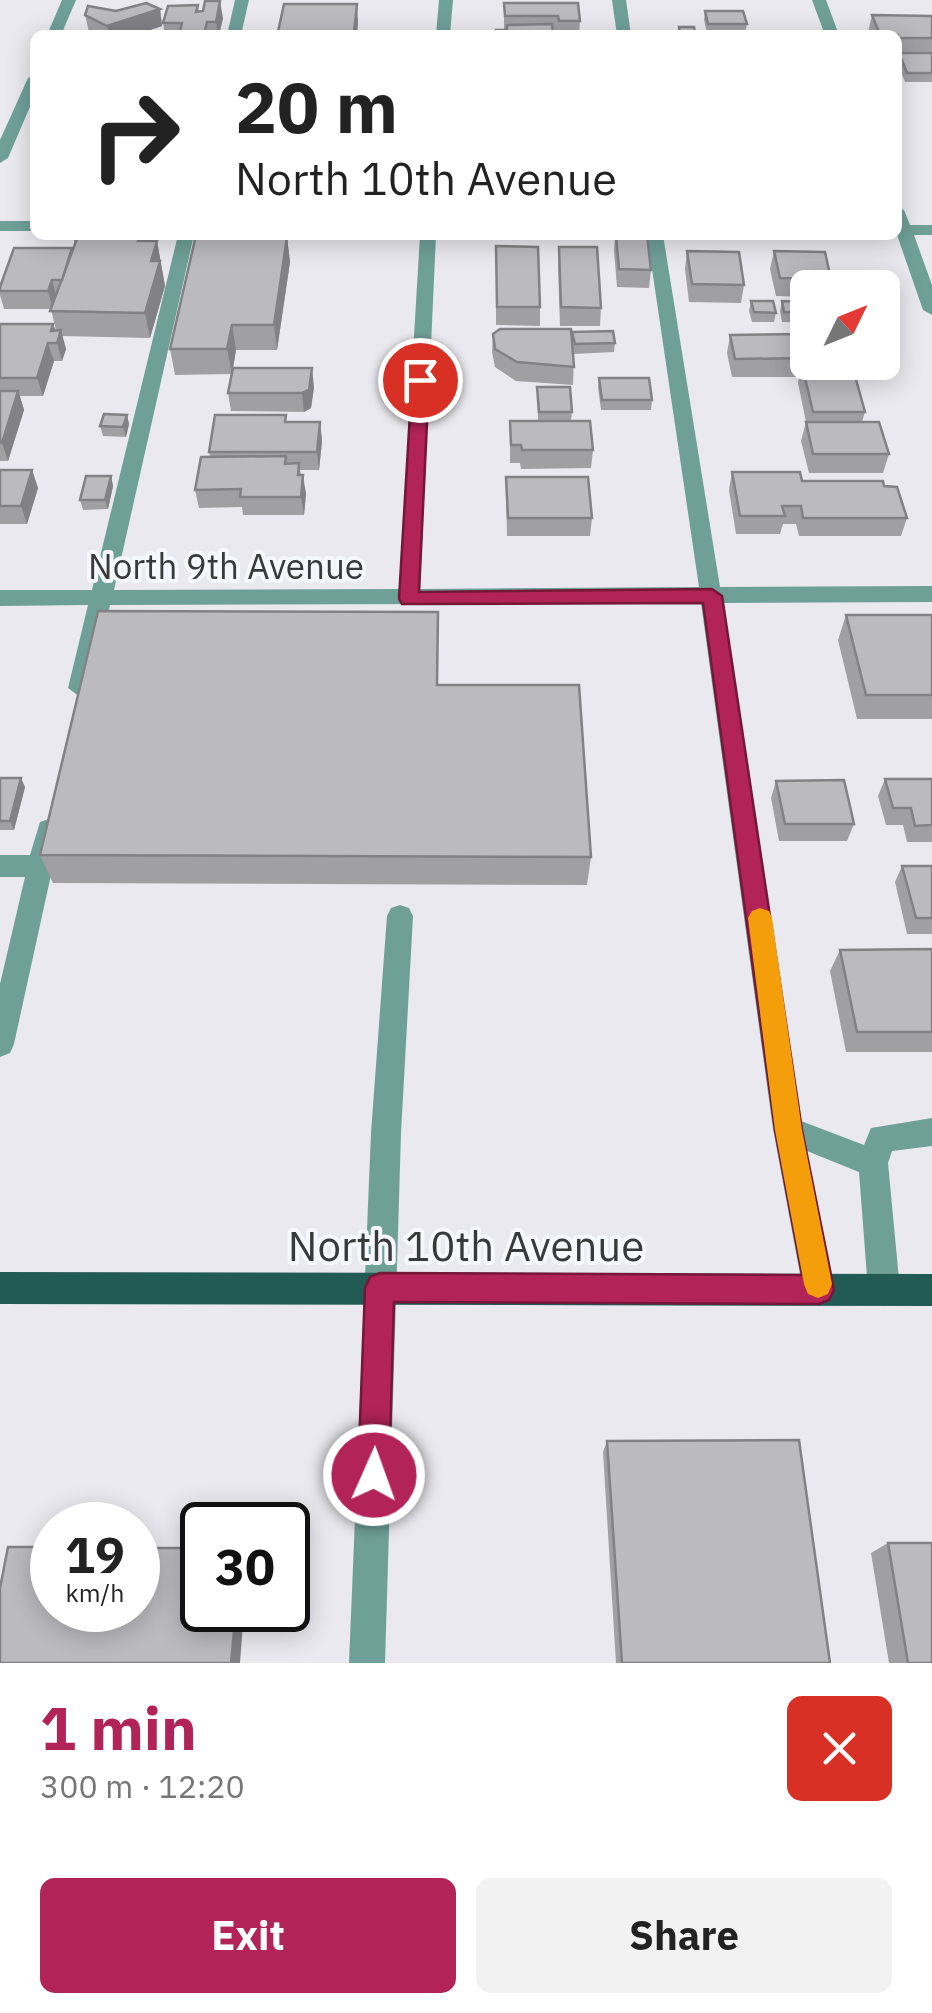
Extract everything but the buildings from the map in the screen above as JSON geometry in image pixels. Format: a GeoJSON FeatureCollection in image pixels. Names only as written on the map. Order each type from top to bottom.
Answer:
{"type":"FeatureCollection","features":[{"type":"Feature","properties":{"kind":"main road","name":"North 10th Avenue"},"geometry":{"type":"LineString","coordinates":[[0,1288],[932,1290]]}},
{"type":"Feature","properties":{"kind":"street"},"geometry":{"type":"LineString","coordinates":[[56,30],[69,0]]}},
{"type":"Feature","properties":{"kind":"street"},"geometry":{"type":"LineString","coordinates":[[226,0],[258,0]]}},
{"type":"Feature","properties":{"kind":"street"},"geometry":{"type":"LineString","coordinates":[[235,30],[242,0]]}},
{"type":"Feature","properties":{"kind":"street"},"geometry":{"type":"LineString","coordinates":[[443,30],[446,0]]}},
{"type":"Feature","properties":{"kind":"street"},"geometry":{"type":"LineString","coordinates":[[618,0],[623,30]]}},
{"type":"Feature","properties":{"kind":"street"},"geometry":{"type":"LineString","coordinates":[[819,0],[830,30]]}},
{"type":"Feature","properties":{"kind":"street"},"geometry":{"type":"LineString","coordinates":[[0,158],[30,89]]}},
{"type":"Feature","properties":{"kind":"street"},"geometry":{"type":"LineString","coordinates":[[902,224],[932,230]]}},
{"type":"Feature","properties":{"kind":"street"},"geometry":{"type":"LineString","coordinates":[[0,226],[30,226]]}},
{"type":"Feature","properties":{"kind":"street"},"geometry":{"type":"LineString","coordinates":[[902,229],[932,310]]}},
{"type":"Feature","properties":{"kind":"street"},"geometry":{"type":"LineString","coordinates":[[74,714],[185,240]]}},
{"type":"Feature","properties":{"kind":"street"},"geometry":{"type":"LineString","coordinates":[[409,599],[428,240]]}},
{"type":"Feature","properties":{"kind":"street"},"geometry":{"type":"LineString","coordinates":[[656,240],[712,596],[788,1130],[819,1290]]}},
{"type":"Feature","properties":{"kind":"street","name":"North 9th Avenue"},"geometry":{"type":"LineString","coordinates":[[0,598],[932,594]]}},
{"type":"Feature","properties":{"kind":"street"},"geometry":{"type":"LineString","coordinates":[[0,1044],[53,808]]}},
{"type":"Feature","properties":{"kind":"street"},"geometry":{"type":"LineString","coordinates":[[0,866],[40,866]]}},
{"type":"Feature","properties":{"kind":"street"},"geometry":{"type":"LineString","coordinates":[[367,1663],[380,1288],[400,916]]}},
{"type":"Feature","properties":{"kind":"street"},"geometry":{"type":"LineString","coordinates":[[788,1130],[873,1163]]}},
{"type":"Feature","properties":{"kind":"street"},"geometry":{"type":"LineString","coordinates":[[884,1290],[873,1163],[880,1138],[932,1132]]}},
{"type":"Feature","properties":{"kind":"slow traffic"},"geometry":{"type":"LineString","coordinates":[[760,918],[788,1130],[818,1284]]}},
{"type":"Feature","properties":{"kind":"route"},"geometry":{"type":"LineString","coordinates":[[374,1475],[380,1288],[819,1290],[788,1130],[712,596],[409,599],[420,380]]}}]}
